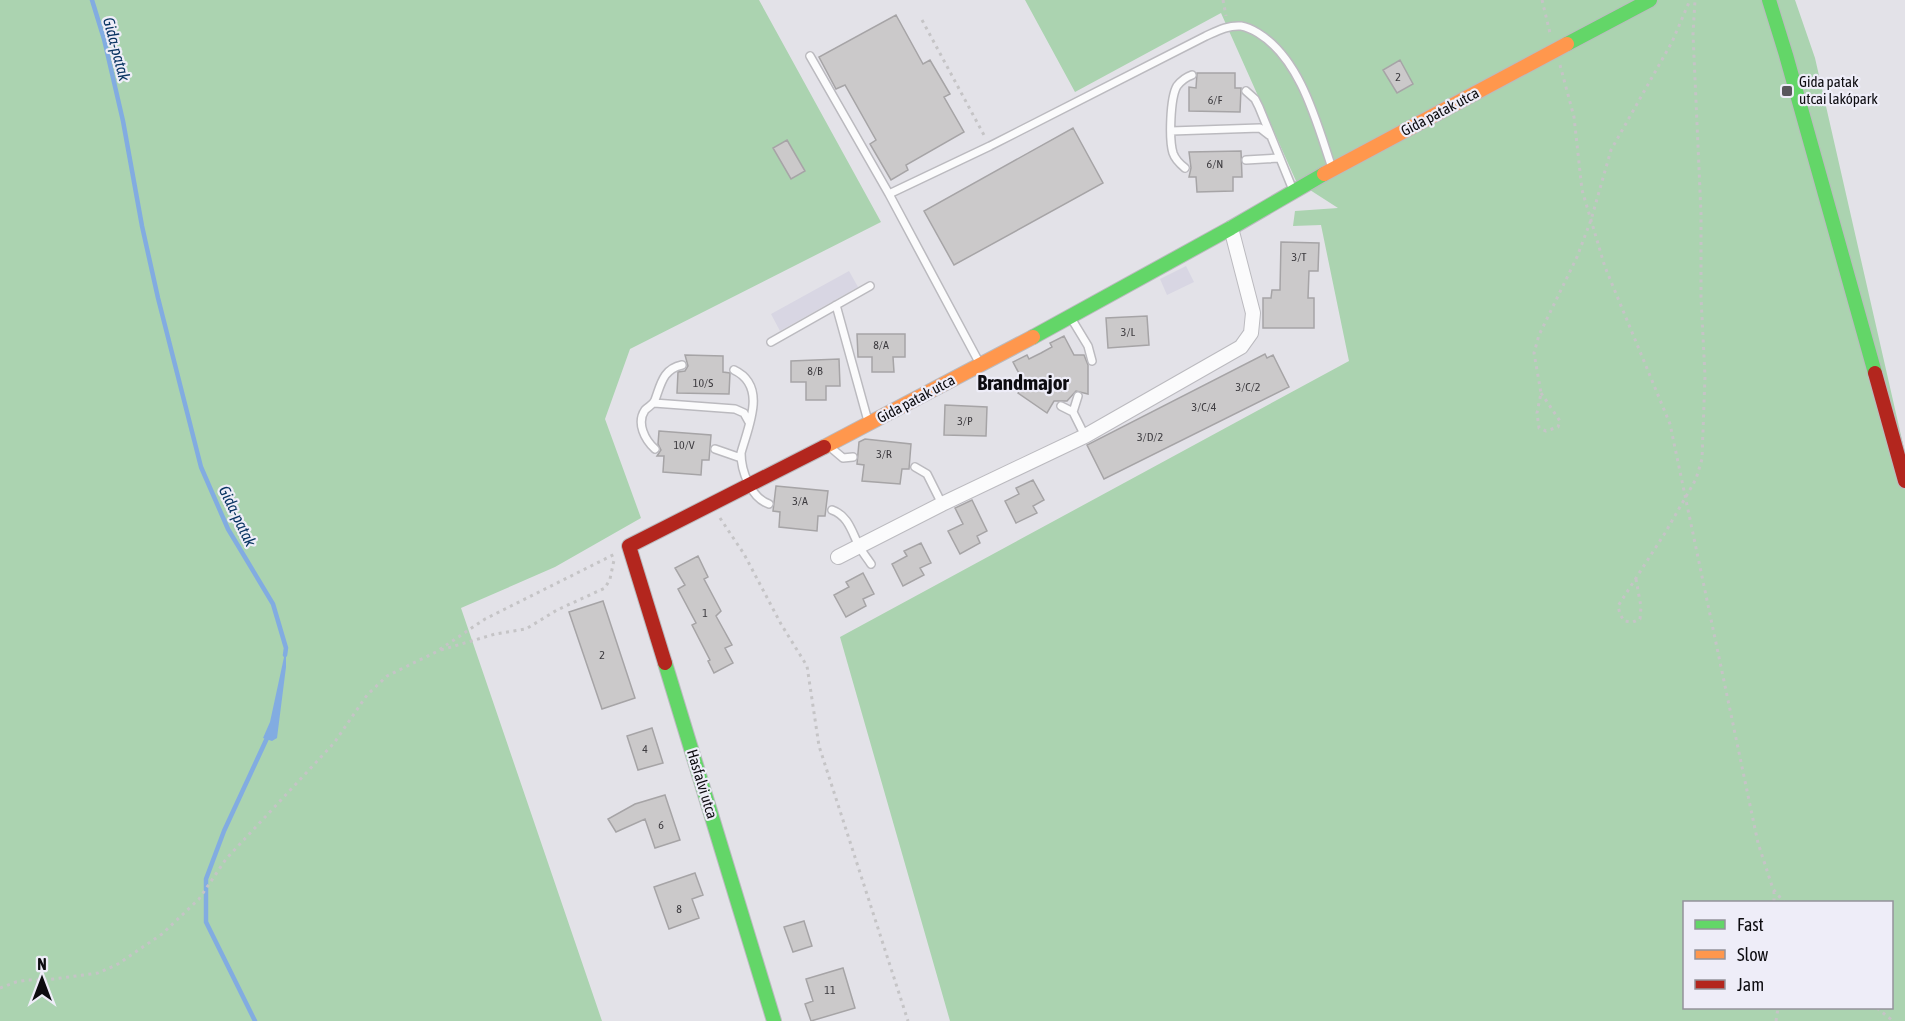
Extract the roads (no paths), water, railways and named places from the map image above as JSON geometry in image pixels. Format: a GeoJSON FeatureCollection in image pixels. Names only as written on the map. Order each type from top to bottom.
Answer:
{"type":"FeatureCollection","features":[{"type":"Feature","properties":{"kind":"street","name":"Gida patak utca"},"geometry":{"type":"LineString","coordinates":[[629,546],[981,365],[1231,228],[1332,169],[1650,0]]}},
{"type":"Feature","properties":{"kind":"street"},"geometry":{"type":"LineString","coordinates":[[1769,0],[1905,481]]}},
{"type":"Feature","properties":{"kind":"street"},"geometry":{"type":"LineString","coordinates":[[838,557],[942,504],[1085,436],[1241,347],[1247,340],[1252,326],[1253,313],[1231,228]]}},
{"type":"Feature","properties":{"kind":"street","name":"Hasfalvi utca"},"geometry":{"type":"LineString","coordinates":[[629,546],[774,1021]]}},
{"type":"Feature","properties":{"kind":"lane"},"geometry":{"type":"LineString","coordinates":[[889,194],[990,146],[1206,36],[1228,27],[1244,26],[1272,44],[1296,75],[1332,169]]}},
{"type":"Feature","properties":{"kind":"lane"},"geometry":{"type":"LineString","coordinates":[[810,56],[889,194],[981,365]]}},
{"type":"Feature","properties":{"kind":"lane"},"geometry":{"type":"LineString","coordinates":[[1185,168],[1175,158],[1171,131],[1175,92],[1182,81],[1192,75]]}},
{"type":"Feature","properties":{"kind":"lane"},"geometry":{"type":"LineString","coordinates":[[1246,90],[1255,99],[1294,191]]}},
{"type":"Feature","properties":{"kind":"lane"},"geometry":{"type":"LineString","coordinates":[[1171,131],[1260,128],[1270,135]]}},
{"type":"Feature","properties":{"kind":"lane"},"geometry":{"type":"LineString","coordinates":[[1246,160],[1279,158]]}},
{"type":"Feature","properties":{"kind":"lane"},"geometry":{"type":"LineString","coordinates":[[771,342],[870,286]]}},
{"type":"Feature","properties":{"kind":"lane"},"geometry":{"type":"LineString","coordinates":[[836,306],[869,423]]}},
{"type":"Feature","properties":{"kind":"lane"},"geometry":{"type":"LineString","coordinates":[[1070,316],[1089,346],[1092,361]]}},
{"type":"Feature","properties":{"kind":"lane"},"geometry":{"type":"LineString","coordinates":[[655,448],[647,441],[642,421],[645,411],[654,403],[666,373],[682,365]]}},
{"type":"Feature","properties":{"kind":"lane"},"geometry":{"type":"LineString","coordinates":[[734,370],[743,376],[754,395],[754,405],[741,458],[749,484],[760,499],[769,504]]}},
{"type":"Feature","properties":{"kind":"lane"},"geometry":{"type":"LineString","coordinates":[[1073,411],[1078,396]]}},
{"type":"Feature","properties":{"kind":"lane"},"geometry":{"type":"LineString","coordinates":[[654,403],[735,409],[744,413],[749,422]]}},
{"type":"Feature","properties":{"kind":"lane"},"geometry":{"type":"LineString","coordinates":[[1061,406],[1073,411],[1085,436]]}},
{"type":"Feature","properties":{"kind":"lane"},"geometry":{"type":"LineString","coordinates":[[828,445],[843,458],[853,457]]}},
{"type":"Feature","properties":{"kind":"lane"},"geometry":{"type":"LineString","coordinates":[[716,449],[741,458]]}},
{"type":"Feature","properties":{"kind":"lane"},"geometry":{"type":"LineString","coordinates":[[915,467],[927,474],[942,504]]}},
{"type":"Feature","properties":{"kind":"lane"},"geometry":{"type":"LineString","coordinates":[[832,510],[842,515],[847,521],[871,564]]}},
{"type":"Feature","properties":{"kind":"water"},"geometry":{"type":"Polygon","coordinates":[[[286,648],[286,667],[277,738],[272,741],[263,738],[270,722],[286,648]]]}},
{"type":"Feature","properties":{"kind":"waterway","name":"Gida-patak"},"geometry":{"type":"LineString","coordinates":[[92,0],[104,39],[123,121],[158,298],[201,467],[228,529],[273,604],[286,648],[285,655]]}},
{"type":"Feature","properties":{"kind":"waterway","name":"Gida-patak"},"geometry":{"type":"LineString","coordinates":[[255,1021],[206,922],[206,879],[224,831],[268,736]]}},
{"type":"Feature","properties":{"kind":"place","name":"Gida patak utcai lakópark"},"geometry":{"type":"Point","coordinates":[1787,91]}},
{"type":"Feature","properties":{"kind":"district","name":"Brandmajor"},"geometry":{"type":"Point","coordinates":[1023,383]}}]}
